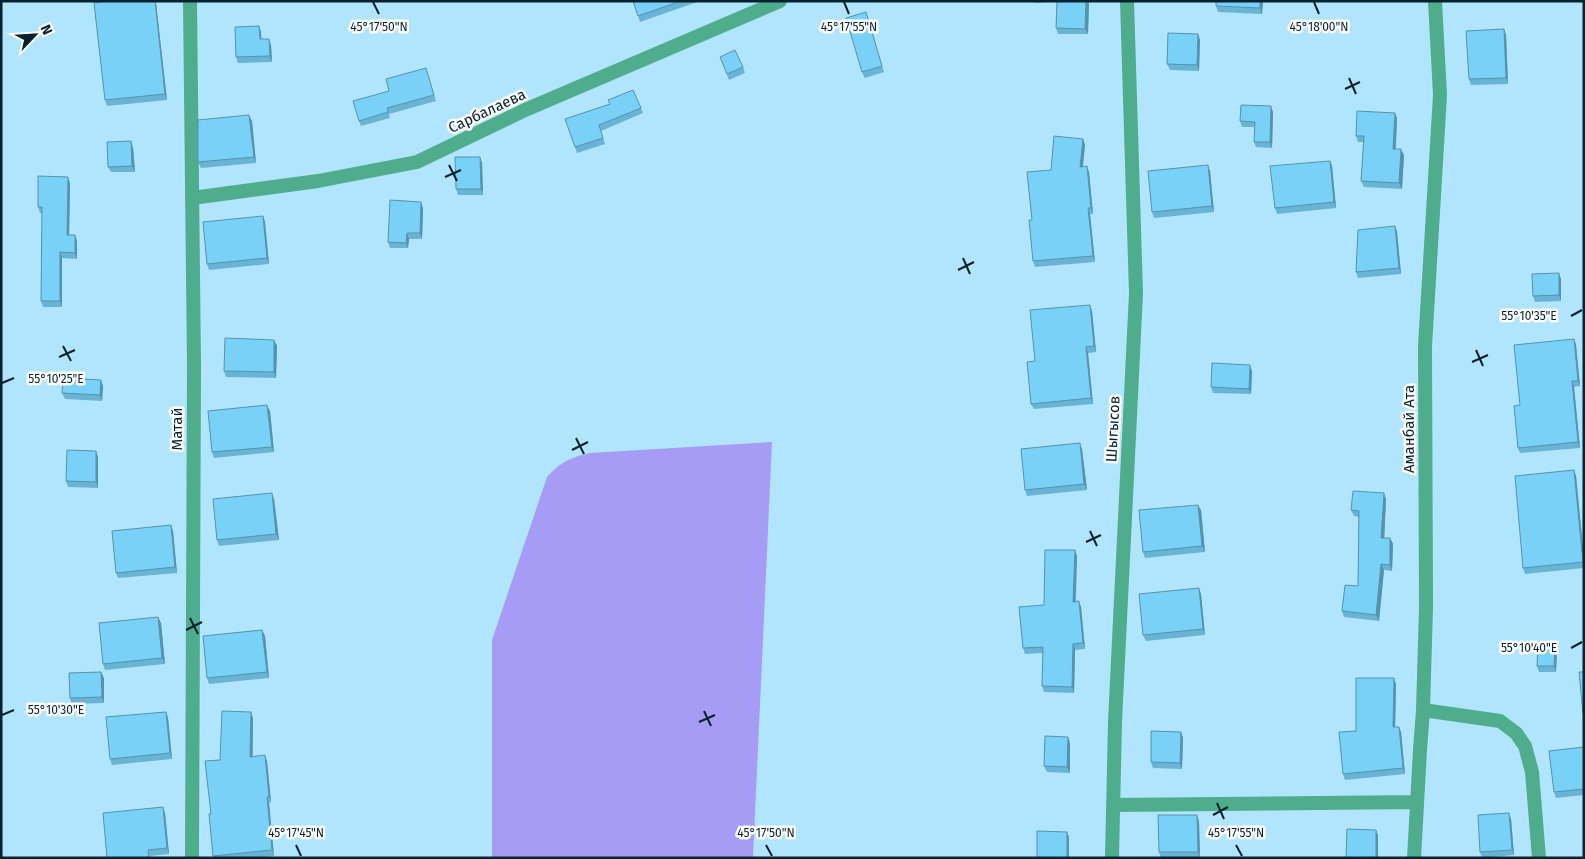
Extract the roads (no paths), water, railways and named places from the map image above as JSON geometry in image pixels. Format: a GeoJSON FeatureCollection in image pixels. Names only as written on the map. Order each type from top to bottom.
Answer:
{"type":"FeatureCollection","features":[{"type":"Feature","properties":{"kind":"street","name":"Матай"},"geometry":{"type":"LineString","coordinates":[[190,1],[194,365],[192,858]]}},
{"type":"Feature","properties":{"kind":"street","name":"Сарбалаева"},"geometry":{"type":"LineString","coordinates":[[192,198],[318,181],[417,162],[525,110],[780,1]]}},
{"type":"Feature","properties":{"kind":"street","name":"Шыгысов"},"geometry":{"type":"LineString","coordinates":[[1112,858],[1115,712],[1136,293],[1127,1]]}},
{"type":"Feature","properties":{"kind":"street","name":"Аманбай Ата"},"geometry":{"type":"LineString","coordinates":[[1414,858],[1423,710],[1426,608],[1425,346],[1440,95],[1434,1]]}},
{"type":"Feature","properties":{"kind":"street"},"geometry":{"type":"LineString","coordinates":[[1423,710],[1500,721],[1516,733],[1525,746],[1532,772],[1539,858]]}},
{"type":"Feature","properties":{"kind":"street"},"geometry":{"type":"LineString","coordinates":[[1113,804],[1417,802]]}}]}
